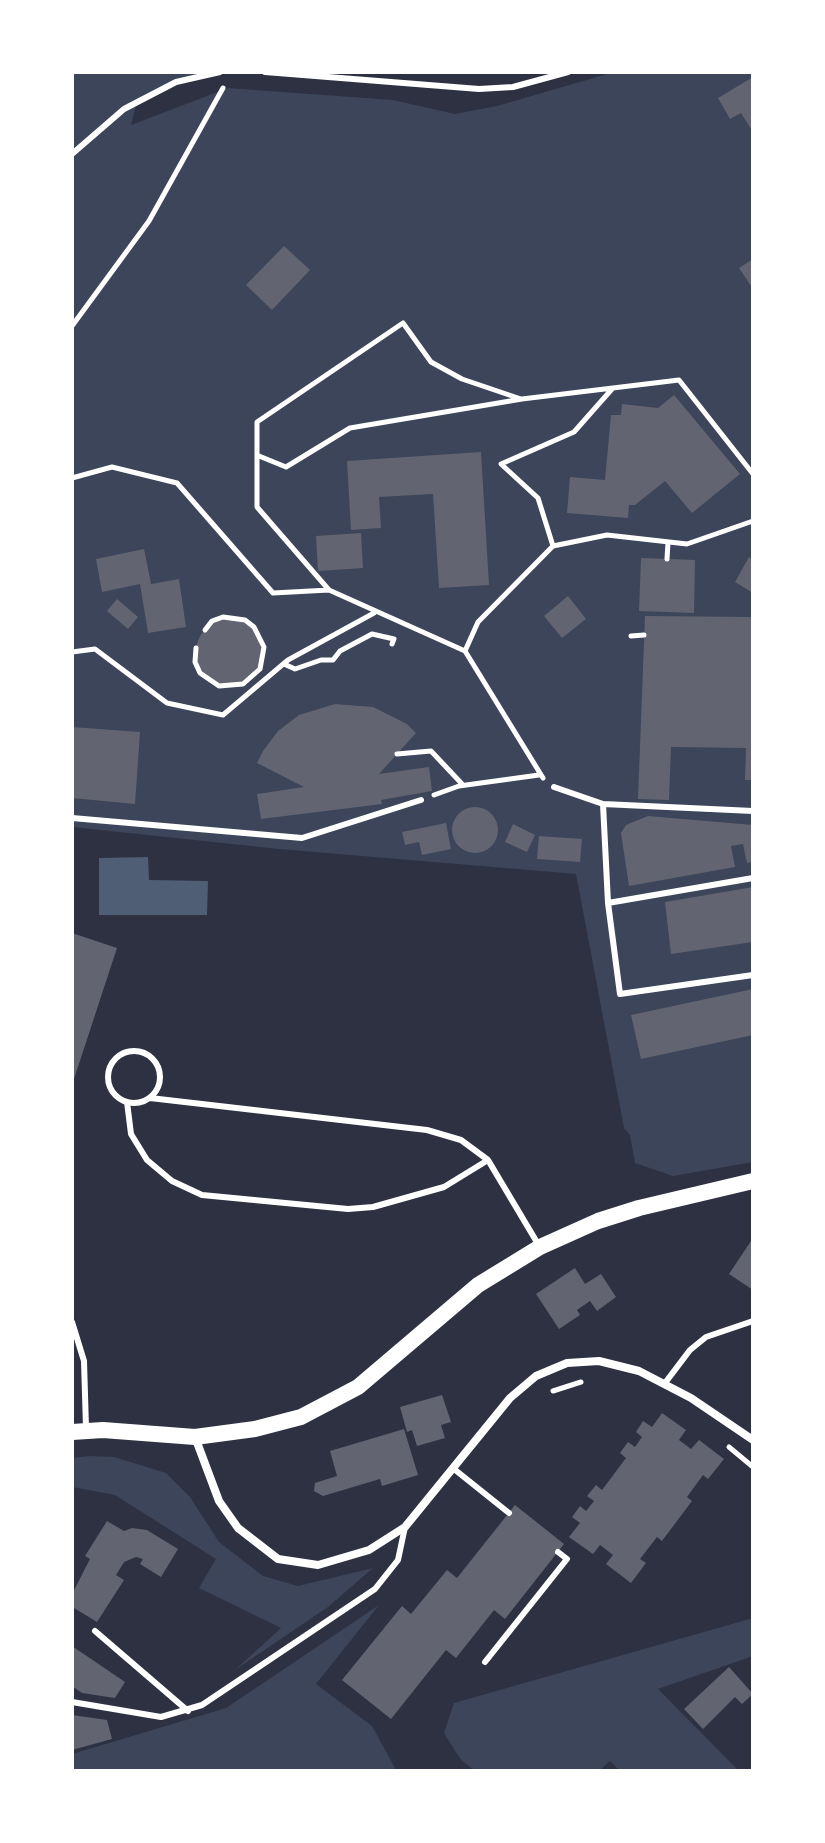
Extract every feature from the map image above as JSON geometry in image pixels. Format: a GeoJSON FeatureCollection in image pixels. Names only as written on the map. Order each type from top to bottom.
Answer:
{"type":"FeatureCollection","features":[{"type":"Feature","properties":{"kind":"main road"},"geometry":{"type":"LineString","coordinates":[[79,1431],[177,1438],[283,1423],[340,1399],[478,1285],[540,1247],[625,1212],[753,1181]]}},
{"type":"Feature","properties":{"kind":"street"},"geometry":{"type":"LineString","coordinates":[[195,1437],[227,1515],[249,1540],[278,1559],[303,1565],[334,1562],[369,1550],[405,1527],[510,1398],[551,1369],[583,1361],[599,1361],[639,1371],[717,1413],[753,1440]]}},
{"type":"Feature","properties":{"kind":"lane"},"geometry":{"type":"LineString","coordinates":[[72,154],[99,127],[124,109],[176,82],[220,72]]}},
{"type":"Feature","properties":{"kind":"lane"},"geometry":{"type":"LineString","coordinates":[[265,72],[479,89],[513,87],[568,72]]}},
{"type":"Feature","properties":{"kind":"lane"},"geometry":{"type":"LineString","coordinates":[[554,787],[603,804],[753,811]]}},
{"type":"Feature","properties":{"kind":"lane"},"geometry":{"type":"LineString","coordinates":[[72,818],[302,838],[421,800]]}},
{"type":"Feature","properties":{"kind":"lane"},"geometry":{"type":"LineString","coordinates":[[603,804],[608,903],[620,994],[753,975]]}},
{"type":"Feature","properties":{"kind":"lane"},"geometry":{"type":"LineString","coordinates":[[608,903],[753,878]]}},
{"type":"Feature","properties":{"kind":"lane"},"geometry":{"type":"LineString","coordinates":[[150,1098],[160,1077],[158,1066],[141,1051],[129,1051],[118,1056],[108,1076],[117,1097],[127,1102],[150,1098],[427,1130],[461,1140],[488,1160],[540,1247]]}},
{"type":"Feature","properties":{"kind":"lane"},"geometry":{"type":"LineString","coordinates":[[127,1102],[131,1134],[147,1160],[172,1181],[202,1195],[348,1209],[373,1207],[444,1187],[488,1160]]}},
{"type":"Feature","properties":{"kind":"lane"},"geometry":{"type":"LineString","coordinates":[[665,1383],[690,1350],[706,1337],[722,1329],[753,1321]]}},
{"type":"Feature","properties":{"kind":"lane"},"geometry":{"type":"LineString","coordinates":[[72,1322],[84,1361],[79,1431]]}},
{"type":"Feature","properties":{"kind":"lane"},"geometry":{"type":"LineString","coordinates":[[454,1469],[509,1513]]}},
{"type":"Feature","properties":{"kind":"lane"},"geometry":{"type":"LineString","coordinates":[[72,1702],[148,1716],[188,1711],[375,1589],[398,1560],[405,1527]]}},
{"type":"Feature","properties":{"kind":"lane"},"geometry":{"type":"LineString","coordinates":[[485,1662],[567,1559],[558,1552]]}},
{"type":"Feature","properties":{"kind":"lane"},"geometry":{"type":"LineString","coordinates":[[95,1631],[188,1711]]}},
{"type":"Feature","properties":{"kind":"path"},"geometry":{"type":"LineString","coordinates":[[72,326],[149,221],[224,85]]}},
{"type":"Feature","properties":{"kind":"path"},"geometry":{"type":"LineString","coordinates":[[522,399],[462,379],[431,362],[403,323],[257,422],[257,507],[329,590],[465,651],[539,775],[554,787]]}},
{"type":"Feature","properties":{"kind":"path"},"geometry":{"type":"LineString","coordinates":[[259,456],[286,467],[350,428],[522,399],[679,380],[753,474]]}},
{"type":"Feature","properties":{"kind":"path"},"geometry":{"type":"LineString","coordinates":[[553,546],[538,498],[501,464],[574,432],[612,388]]}},
{"type":"Feature","properties":{"kind":"path"},"geometry":{"type":"LineString","coordinates":[[72,478],[112,467],[177,483],[273,593],[329,590]]}},
{"type":"Feature","properties":{"kind":"path"},"geometry":{"type":"LineString","coordinates":[[465,651],[478,622],[553,546],[607,535],[687,544],[753,521]]}},
{"type":"Feature","properties":{"kind":"path"},"geometry":{"type":"LineString","coordinates":[[667,559],[668,542]]}},
{"type":"Feature","properties":{"kind":"path"},"geometry":{"type":"LineString","coordinates":[[72,652],[95,649],[167,703],[223,715],[284,664],[375,612]]}},
{"type":"Feature","properties":{"kind":"path"},"geometry":{"type":"LineString","coordinates":[[196,648],[195,662],[208,681],[231,687],[254,678],[260,669],[264,647],[254,627],[245,620],[223,617],[212,621],[205,630]]}},
{"type":"Feature","properties":{"kind":"path"},"geometry":{"type":"LineString","coordinates":[[284,664],[295,669],[321,660],[333,660],[340,651],[372,634],[394,639],[392,644]]}},
{"type":"Feature","properties":{"kind":"path"},"geometry":{"type":"LineString","coordinates":[[631,636],[644,635]]}},
{"type":"Feature","properties":{"kind":"path"},"geometry":{"type":"LineString","coordinates":[[254,678],[259,684]]}},
{"type":"Feature","properties":{"kind":"path"},"geometry":{"type":"LineString","coordinates":[[397,754],[431,751],[464,786]]}},
{"type":"Feature","properties":{"kind":"path"},"geometry":{"type":"LineString","coordinates":[[421,800],[464,786],[539,775]]}},
{"type":"Feature","properties":{"kind":"path"},"geometry":{"type":"LineString","coordinates":[[542,1395],[588,1382]]}},
{"type":"Feature","properties":{"kind":"path"},"geometry":{"type":"LineString","coordinates":[[723,1443],[753,1467]]}},
{"type":"Feature","properties":{"kind":"shaded area"},"geometry":{"type":"Polygon","coordinates":[[[72,72],[202,72],[137,102],[131,125],[228,88],[393,100],[455,114],[497,106],[614,72],[753,72],[753,1162],[673,1176],[635,1163],[630,1135],[624,1128],[576,874],[279,849],[72,827],[72,72]]]}},
{"type":"Feature","properties":{"kind":"shaded area"},"geometry":{"type":"Polygon","coordinates":[[[148,857],[149,880],[208,881],[207,915],[99,915],[99,858],[148,857]]]}},
{"type":"Feature","properties":{"kind":"shaded area"},"geometry":{"type":"Polygon","coordinates":[[[114,1457],[166,1473],[190,1497],[219,1542],[263,1576],[298,1586],[373,1568],[328,1607],[235,1670],[281,1628],[199,1588],[216,1559],[115,1495],[72,1487],[72,1458],[114,1457]]]}},
{"type":"Feature","properties":{"kind":"shaded area"},"geometry":{"type":"Polygon","coordinates":[[[379,1605],[316,1684],[372,1726],[395,1768],[393,1771],[72,1771],[72,1754],[226,1708],[379,1605]]]}},
{"type":"Feature","properties":{"kind":"shaded area"},"geometry":{"type":"Polygon","coordinates":[[[753,1618],[753,1656],[658,1689],[739,1771],[620,1771],[610,1761],[599,1771],[475,1771],[461,1760],[444,1733],[454,1703],[753,1618]]]}},
{"type":"Feature","properties":{"kind":"building"},"geometry":{"type":"Polygon","coordinates":[[[753,77],[753,132],[741,113],[730,119],[718,98],[753,77]]]}},
{"type":"Feature","properties":{"kind":"building"},"geometry":{"type":"Polygon","coordinates":[[[284,246],[310,270],[272,310],[246,285],[284,246]]]}},
{"type":"Feature","properties":{"kind":"building"},"geometry":{"type":"Polygon","coordinates":[[[753,259],[753,289],[739,268],[753,259]]]}},
{"type":"Feature","properties":{"kind":"building"},"geometry":{"type":"Polygon","coordinates":[[[674,395],[740,474],[692,513],[665,481],[635,505],[629,505],[628,518],[567,513],[570,477],[605,480],[611,415],[621,415],[622,404],[658,408],[674,395]]]}},
{"type":"Feature","properties":{"kind":"building"},"geometry":{"type":"Polygon","coordinates":[[[481,452],[489,585],[439,588],[433,494],[379,497],[381,528],[351,530],[347,461],[481,452]]]}},
{"type":"Feature","properties":{"kind":"building"},"geometry":{"type":"Polygon","coordinates":[[[361,533],[363,568],[318,571],[316,536],[361,533]]]}},
{"type":"Feature","properties":{"kind":"building"},"geometry":{"type":"Polygon","coordinates":[[[144,549],[151,584],[179,579],[186,627],[148,633],[140,584],[102,592],[96,559],[144,549]]]}},
{"type":"Feature","properties":{"kind":"building"},"geometry":{"type":"Polygon","coordinates":[[[749,557],[753,560],[753,593],[735,582],[749,557]]]}},
{"type":"Feature","properties":{"kind":"building"},"geometry":{"type":"Polygon","coordinates":[[[641,558],[695,560],[694,613],[639,611],[641,558]]]}},
{"type":"Feature","properties":{"kind":"building"},"geometry":{"type":"Polygon","coordinates":[[[568,596],[586,619],[562,638],[544,616],[568,596]]]}},
{"type":"Feature","properties":{"kind":"building"},"geometry":{"type":"Polygon","coordinates":[[[117,599],[138,617],[128,629],[107,611],[117,599]]]}},
{"type":"Feature","properties":{"kind":"building"},"geometry":{"type":"Polygon","coordinates":[[[645,616],[753,617],[753,780],[745,780],[746,748],[671,747],[669,800],[638,799],[645,616]]]}},
{"type":"Feature","properties":{"kind":"building"},"geometry":{"type":"Polygon","coordinates":[[[229,619],[252,629],[262,652],[252,675],[229,685],[206,675],[196,652],[206,629],[229,619]]]}},
{"type":"Feature","properties":{"kind":"building"},"geometry":{"type":"Polygon","coordinates":[[[335,704],[373,707],[407,724],[416,733],[379,774],[429,767],[432,791],[381,800],[382,804],[261,819],[257,794],[304,787],[257,763],[263,751],[278,731],[299,715],[335,704]]]}},
{"type":"Feature","properties":{"kind":"building"},"geometry":{"type":"Polygon","coordinates":[[[72,727],[140,732],[135,804],[72,798],[72,727]]]}},
{"type":"Feature","properties":{"kind":"building"},"geometry":{"type":"Polygon","coordinates":[[[475,807],[492,813],[498,830],[492,847],[475,853],[458,847],[452,830],[458,813],[475,807]]]}},
{"type":"Feature","properties":{"kind":"building"},"geometry":{"type":"Polygon","coordinates":[[[648,816],[753,825],[753,862],[747,863],[743,844],[731,846],[735,867],[629,886],[621,833],[626,825],[648,816]]]}},
{"type":"Feature","properties":{"kind":"building"},"geometry":{"type":"Polygon","coordinates":[[[446,823],[451,849],[422,855],[419,842],[405,845],[402,832],[446,823]]]}},
{"type":"Feature","properties":{"kind":"building"},"geometry":{"type":"Polygon","coordinates":[[[513,824],[535,835],[527,852],[505,842],[513,824]]]}},
{"type":"Feature","properties":{"kind":"building"},"geometry":{"type":"Polygon","coordinates":[[[539,836],[582,839],[580,862],[537,859],[539,836]]]}},
{"type":"Feature","properties":{"kind":"building"},"geometry":{"type":"Polygon","coordinates":[[[753,887],[753,942],[671,954],[665,902],[753,887]]]}},
{"type":"Feature","properties":{"kind":"building"},"geometry":{"type":"Polygon","coordinates":[[[72,933],[117,948],[73,1082],[72,1082],[72,933]]]}},
{"type":"Feature","properties":{"kind":"building"},"geometry":{"type":"Polygon","coordinates":[[[753,989],[753,1035],[641,1059],[631,1015],[753,989]]]}},
{"type":"Feature","properties":{"kind":"building"},"geometry":{"type":"Polygon","coordinates":[[[753,1238],[753,1290],[729,1274],[753,1238]]]}},
{"type":"Feature","properties":{"kind":"building"},"geometry":{"type":"Polygon","coordinates":[[[575,1268],[585,1284],[601,1274],[616,1297],[597,1311],[590,1301],[577,1310],[580,1315],[559,1329],[536,1294],[575,1268]]]}},
{"type":"Feature","properties":{"kind":"building"},"geometry":{"type":"Polygon","coordinates":[[[442,1395],[451,1422],[441,1425],[445,1438],[417,1446],[412,1430],[407,1432],[400,1407],[442,1395]]]}},
{"type":"Feature","properties":{"kind":"building"},"geometry":{"type":"Polygon","coordinates":[[[662,1413],[686,1430],[679,1440],[691,1449],[699,1440],[724,1459],[708,1479],[703,1475],[687,1497],[692,1501],[662,1541],[657,1537],[640,1559],[646,1563],[631,1583],[606,1564],[613,1555],[600,1545],[593,1554],[569,1537],[580,1523],[572,1517],[580,1506],[586,1511],[594,1501],[587,1496],[596,1485],[602,1490],[626,1458],[620,1453],[628,1442],[635,1447],[642,1437],[636,1432],[643,1421],[652,1427],[662,1413]]]}},
{"type":"Feature","properties":{"kind":"building"},"geometry":{"type":"Polygon","coordinates":[[[404,1429],[418,1475],[382,1486],[380,1479],[323,1496],[314,1491],[315,1483],[337,1476],[330,1451],[404,1429]]]}},
{"type":"Feature","properties":{"kind":"building"},"geometry":{"type":"Polygon","coordinates":[[[515,1505],[564,1544],[505,1619],[494,1610],[456,1658],[446,1650],[391,1719],[342,1680],[402,1606],[411,1614],[447,1570],[457,1578],[515,1505]]]}},
{"type":"Feature","properties":{"kind":"building"},"geometry":{"type":"Polygon","coordinates":[[[107,1521],[124,1531],[132,1528],[147,1530],[178,1549],[161,1577],[140,1564],[143,1559],[136,1557],[124,1562],[116,1575],[124,1580],[97,1622],[74,1608],[72,1610],[72,1594],[90,1559],[85,1556],[107,1521]]]}},
{"type":"Feature","properties":{"kind":"building"},"geometry":{"type":"Polygon","coordinates":[[[72,1646],[125,1682],[115,1698],[82,1693],[72,1686],[72,1646]]]}},
{"type":"Feature","properties":{"kind":"building"},"geometry":{"type":"Polygon","coordinates":[[[729,1667],[753,1694],[742,1704],[735,1697],[703,1729],[684,1709],[729,1667]]]}},
{"type":"Feature","properties":{"kind":"building"},"geometry":{"type":"Polygon","coordinates":[[[72,1715],[107,1720],[112,1739],[72,1750],[72,1715]]]}}]}
